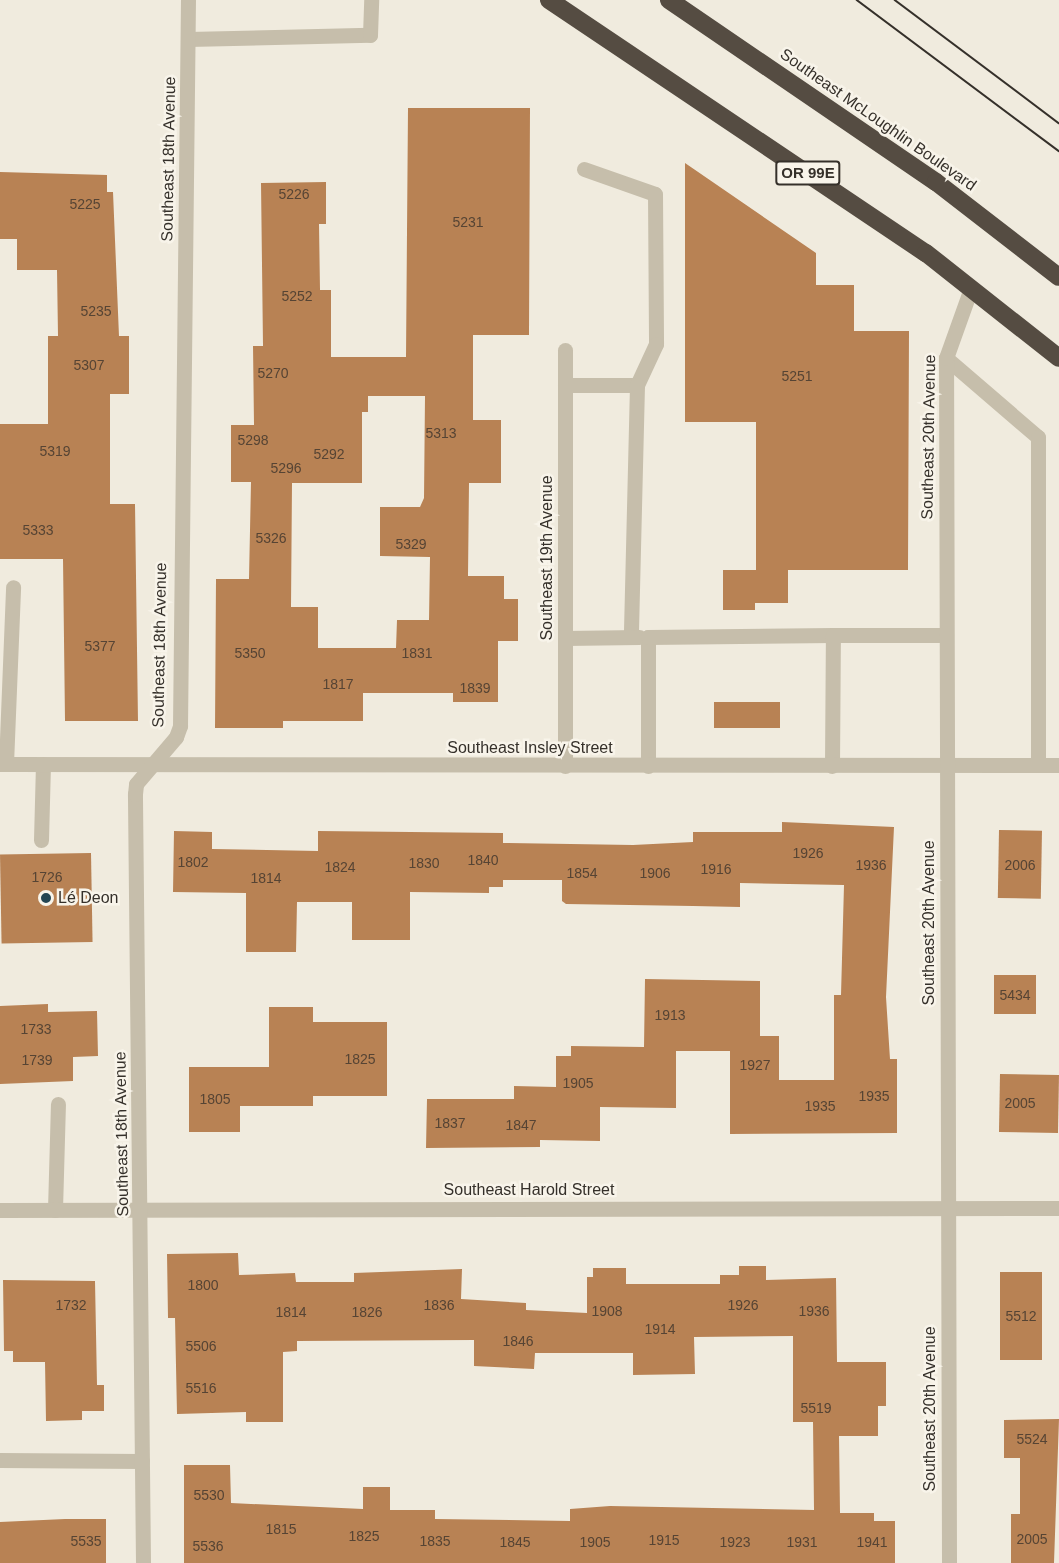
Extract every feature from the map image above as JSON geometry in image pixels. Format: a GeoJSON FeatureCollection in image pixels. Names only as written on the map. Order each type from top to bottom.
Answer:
{"type":"FeatureCollection","features":[{"type":"Feature","properties":{"kind":"highway","name":"OR 99E"},"geometry":{"type":"LineString","coordinates":[[549,0],[849,200],[971,288],[1059,358]]}},
{"type":"Feature","properties":{"kind":"highway","name":"Southeast McLoughlin Boulevard"},"geometry":{"type":"LineString","coordinates":[[669,0],[936,182],[1059,277]]}},
{"type":"Feature","properties":{"kind":"street","name":"Southeast 18th Avenue"},"geometry":{"type":"LineString","coordinates":[[142,1563],[141,1210],[135,794],[136,784],[176,737],[180,726],[188,0]]}},
{"type":"Feature","properties":{"kind":"street"},"geometry":{"type":"LineString","coordinates":[[188,39],[370,35],[371,0]]}},
{"type":"Feature","properties":{"kind":"street"},"geometry":{"type":"LineString","coordinates":[[584,169],[655,194],[656,344],[637,385],[631,637]]}},
{"type":"Feature","properties":{"kind":"street","name":"Southeast 20th Avenue"},"geometry":{"type":"LineString","coordinates":[[949,1563],[946,358],[971,288]]}},
{"type":"Feature","properties":{"kind":"street","name":"Southeast 19th Avenue"},"geometry":{"type":"LineString","coordinates":[[564,766],[565,350]]}},
{"type":"Feature","properties":{"kind":"street"},"geometry":{"type":"LineString","coordinates":[[946,358],[1038,437],[1038,765]]}},
{"type":"Feature","properties":{"kind":"street"},"geometry":{"type":"LineString","coordinates":[[565,385],[637,385]]}},
{"type":"Feature","properties":{"kind":"street"},"geometry":{"type":"LineString","coordinates":[[3,764],[13,587]]}},
{"type":"Feature","properties":{"kind":"street"},"geometry":{"type":"LineString","coordinates":[[565,638],[946,634]]}},
{"type":"Feature","properties":{"kind":"street"},"geometry":{"type":"LineString","coordinates":[[832,766],[833,635]]}},
{"type":"Feature","properties":{"kind":"street"},"geometry":{"type":"LineString","coordinates":[[648,637],[648,766]]}},
{"type":"Feature","properties":{"kind":"street","name":"Southeast Insley Street"},"geometry":{"type":"LineString","coordinates":[[3,764],[1059,765]]}},
{"type":"Feature","properties":{"kind":"street"},"geometry":{"type":"LineString","coordinates":[[41,840],[43,764]]}},
{"type":"Feature","properties":{"kind":"street"},"geometry":{"type":"LineString","coordinates":[[55,1210],[58,1104]]}},
{"type":"Feature","properties":{"kind":"street","name":"Southeast Harold Street"},"geometry":{"type":"LineString","coordinates":[[0,1210],[1059,1208]]}},
{"type":"Feature","properties":{"kind":"street"},"geometry":{"type":"LineString","coordinates":[[0,1460],[142,1461]]}},
{"type":"Feature","properties":{"kind":"building"},"geometry":{"type":"Polygon","coordinates":[[[408,108],[530,108],[529,335],[473,335],[473,420],[501,420],[501,483],[469,483],[468,576],[504,576],[504,599],[518,599],[518,641],[498,641],[498,702],[453,702],[453,693],[363,693],[363,721],[283,721],[283,728],[215,728],[216,579],[249,579],[251,482],[231,482],[231,425],[254,425],[253,346],[263,346],[261,183],[326,182],[326,224],[319,224],[320,290],[331,290],[331,357],[406,357],[408,108]],[[368,396],[368,412],[362,412],[362,483],[292,483],[291,607],[318,607],[318,648],[396,648],[397,620],[429,620],[430,557],[380,556],[380,507],[420,507],[424,498],[425,396],[368,396]]]}},
{"type":"Feature","properties":{"kind":"building"},"geometry":{"type":"Polygon","coordinates":[[[685,163],[816,253],[816,285],[854,285],[854,331],[909,331],[908,570],[788,570],[788,603],[755,603],[755,610],[723,610],[723,570],[756,570],[756,422],[685,422],[685,163]]]}},
{"type":"Feature","properties":{"kind":"building"},"geometry":{"type":"Polygon","coordinates":[[[0,172],[107,175],[107,192],[113,192],[119,336],[129,336],[129,394],[110,394],[110,504],[135,504],[138,721],[65,721],[63,559],[0,559],[0,424],[48,424],[48,336],[58,336],[57,270],[17,270],[17,239],[0,239],[0,172]]]}},
{"type":"Feature","properties":{"kind":"building"},"geometry":{"type":"Polygon","coordinates":[[[714,702],[780,702],[780,728],[714,728],[714,702]]]}},
{"type":"Feature","properties":{"kind":"building"},"geometry":{"type":"Polygon","coordinates":[[[782,822],[894,827],[886,997],[890,1059],[897,1059],[897,1133],[730,1134],[730,1051],[676,1051],[676,1108],[600,1107],[600,1141],[540,1140],[540,1147],[426,1148],[427,1099],[514,1099],[514,1086],[556,1087],[556,1056],[571,1056],[571,1046],[644,1047],[645,979],[760,981],[760,1036],[779,1036],[779,1080],[834,1080],[834,995],[841,995],[844,885],[740,883],[740,907],[566,904],[562,901],[562,880],[503,880],[503,887],[489,887],[489,893],[410,892],[410,940],[352,940],[352,902],[297,902],[296,952],[246,952],[246,893],[173,892],[174,831],[212,832],[212,849],[318,851],[318,831],[503,833],[503,843],[633,845],[693,842],[693,832],[782,832],[782,822]]]}},
{"type":"Feature","properties":{"kind":"building"},"geometry":{"type":"Polygon","coordinates":[[[999,830],[1042,831],[1041,899],[998,898],[999,830]]]}},
{"type":"Feature","properties":{"kind":"building","name":"Lé Deon"},"geometry":{"type":"Polygon","coordinates":[[[91,853],[93,942],[2,944],[0,855],[91,853]]]}},
{"type":"Feature","properties":{"kind":"building"},"geometry":{"type":"Polygon","coordinates":[[[994,975],[1036,975],[1036,1014],[994,1014],[994,975]]]}},
{"type":"Feature","properties":{"kind":"building"},"geometry":{"type":"Polygon","coordinates":[[[48,1004],[48,1012],[97,1011],[98,1056],[73,1057],[73,1081],[0,1084],[0,1006],[48,1004]]]}},
{"type":"Feature","properties":{"kind":"building"},"geometry":{"type":"Polygon","coordinates":[[[269,1007],[313,1007],[313,1022],[387,1022],[387,1096],[313,1096],[313,1106],[240,1106],[240,1132],[189,1132],[189,1067],[269,1067],[269,1007]]]}},
{"type":"Feature","properties":{"kind":"building"},"geometry":{"type":"Polygon","coordinates":[[[1000,1074],[1059,1075],[1058,1133],[999,1132],[1000,1074]]]}},
{"type":"Feature","properties":{"kind":"building"},"geometry":{"type":"Polygon","coordinates":[[[238,1253],[239,1275],[295,1273],[296,1282],[354,1282],[354,1273],[462,1269],[461,1299],[526,1303],[526,1310],[587,1313],[587,1277],[593,1277],[593,1268],[626,1268],[626,1284],[720,1284],[720,1275],[739,1275],[739,1266],[766,1266],[766,1280],[836,1278],[837,1362],[886,1362],[886,1406],[878,1406],[878,1436],[839,1436],[840,1513],[874,1513],[874,1521],[895,1521],[895,1563],[184,1563],[184,1465],[230,1465],[231,1503],[363,1509],[363,1487],[390,1487],[390,1510],[435,1510],[435,1519],[570,1521],[570,1509],[610,1506],[814,1510],[813,1422],[793,1422],[793,1336],[694,1337],[695,1374],[633,1375],[633,1353],[535,1353],[534,1369],[474,1366],[474,1340],[297,1341],[297,1351],[283,1352],[283,1422],[246,1422],[246,1412],[177,1414],[175,1318],[168,1318],[167,1254],[238,1253]]]}},
{"type":"Feature","properties":{"kind":"building"},"geometry":{"type":"Polygon","coordinates":[[[1000,1272],[1042,1272],[1042,1360],[1000,1360],[1000,1272]]]}},
{"type":"Feature","properties":{"kind":"building"},"geometry":{"type":"Polygon","coordinates":[[[3,1280],[95,1281],[97,1385],[104,1385],[104,1411],[82,1411],[82,1420],[46,1421],[45,1362],[13,1362],[13,1351],[4,1351],[3,1280]]]}},
{"type":"Feature","properties":{"kind":"building"},"geometry":{"type":"Polygon","coordinates":[[[1059,1419],[1054,1563],[1011,1563],[1011,1514],[1020,1514],[1020,1458],[1004,1458],[1004,1420],[1059,1419]]]}},
{"type":"Feature","properties":{"kind":"building"},"geometry":{"type":"Polygon","coordinates":[[[106,1519],[106,1563],[0,1563],[0,1522],[106,1519]]]}},
{"type":"Feature","properties":{"kind":"tram line"},"geometry":{"type":"LineString","coordinates":[[857,0],[1059,151]]}},
{"type":"Feature","properties":{"kind":"tram line"},"geometry":{"type":"LineString","coordinates":[[895,0],[1059,123]]}},
{"type":"Feature","properties":{"kind":"place","name":"Lé Deon"},"geometry":{"type":"Point","coordinates":[46,898]}}]}
